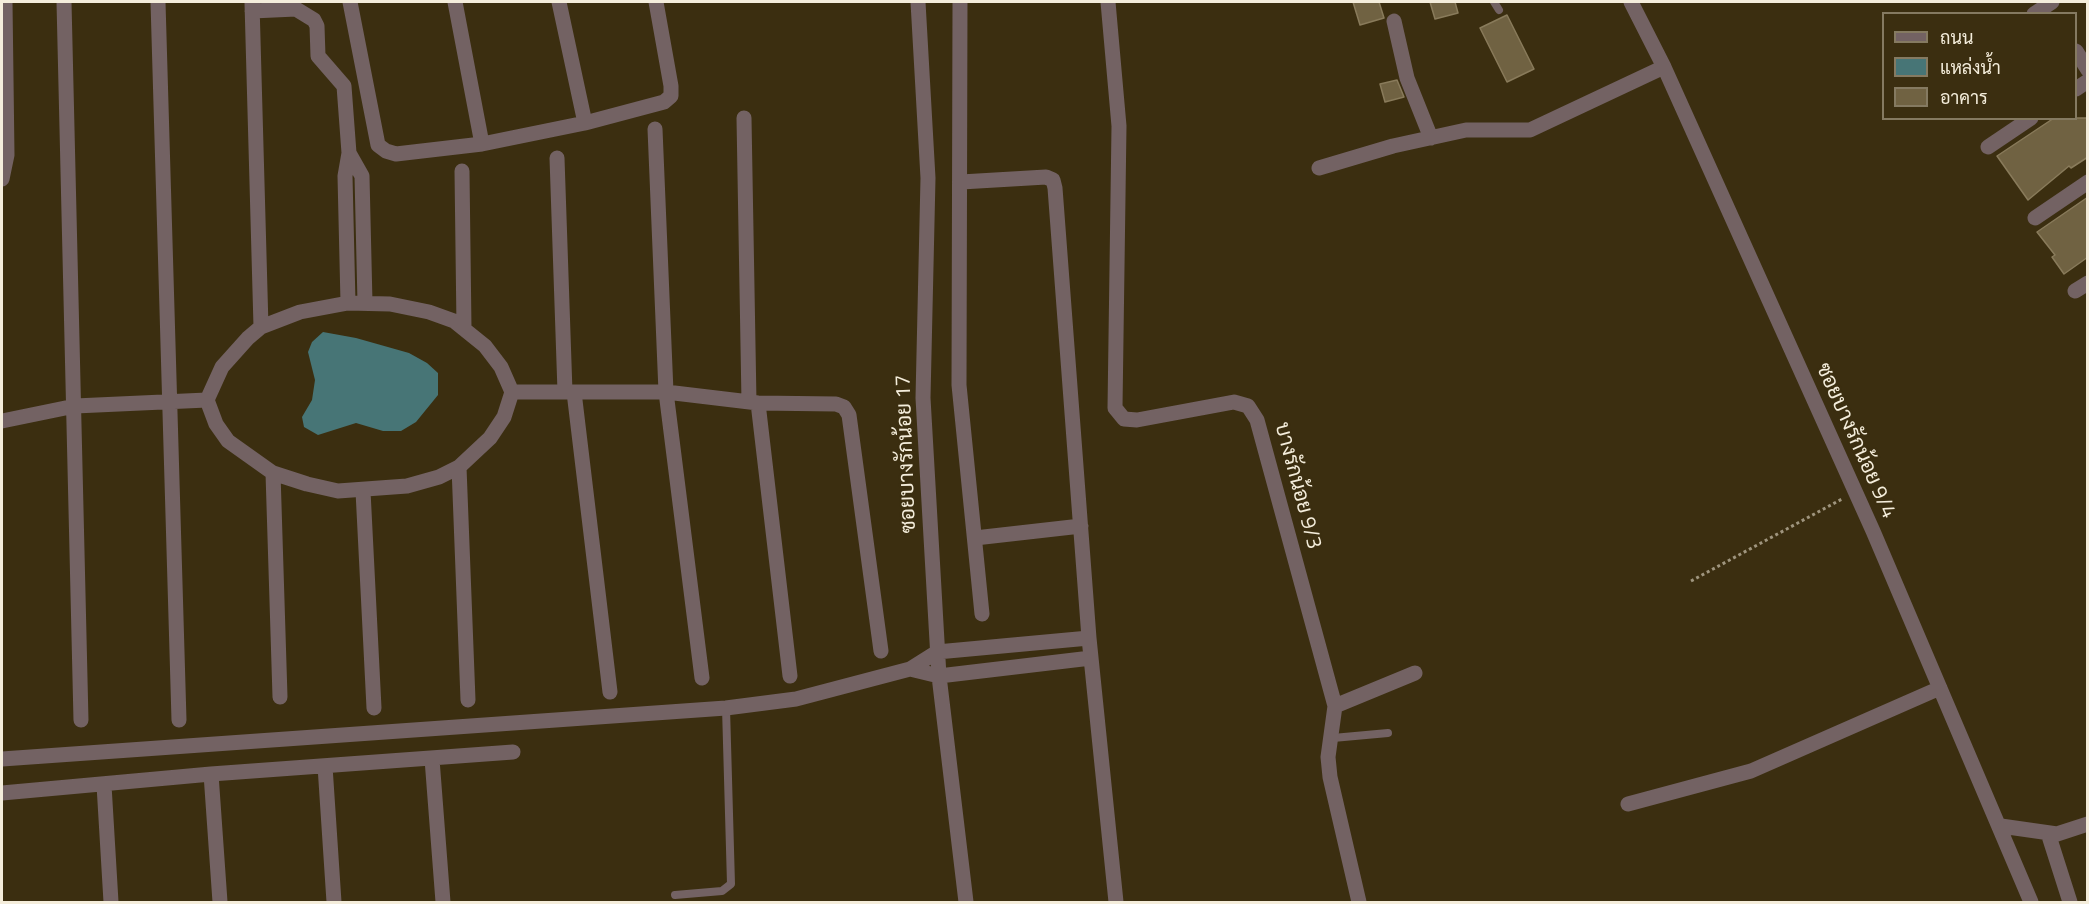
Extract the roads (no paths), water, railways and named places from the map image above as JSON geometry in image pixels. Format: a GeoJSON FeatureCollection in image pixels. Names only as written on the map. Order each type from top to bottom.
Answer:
{"type":"FeatureCollection","features":[{"type":"Feature","properties":{"kind":"street"},"geometry":{"type":"LineString","coordinates":[[2,179],[7,155],[5,2]]}},
{"type":"Feature","properties":{"kind":"street"},"geometry":{"type":"LineString","coordinates":[[64,2],[81,720]]}},
{"type":"Feature","properties":{"kind":"street"},"geometry":{"type":"LineString","coordinates":[[158,2],[179,720]]}},
{"type":"Feature","properties":{"kind":"street"},"geometry":{"type":"LineString","coordinates":[[350,2],[378,145],[386,152],[396,154],[482,144],[585,123],[664,102],[671,96],[656,2]]}},
{"type":"Feature","properties":{"kind":"street"},"geometry":{"type":"LineString","coordinates":[[455,2],[482,144]]}},
{"type":"Feature","properties":{"kind":"street"},"geometry":{"type":"LineString","coordinates":[[560,2],[585,123]]}},
{"type":"Feature","properties":{"kind":"street","name":"ซอยบางรักน้อย 17"},"geometry":{"type":"LineString","coordinates":[[918,2],[928,178],[923,398],[939,676],[966,903]]}},
{"type":"Feature","properties":{"kind":"street"},"geometry":{"type":"LineString","coordinates":[[960,2],[959,385],[982,614]]}},
{"type":"Feature","properties":{"kind":"street","name":"บางรักน้อย 9/3"},"geometry":{"type":"LineString","coordinates":[[1108,2],[1119,126],[1115,408],[1124,419],[1137,420],[1234,402],[1248,406],[1257,420],[1335,706],[1333,738],[1328,757],[1330,777],[1359,903]]}},
{"type":"Feature","properties":{"kind":"street","name":"ซอยบางรักน้อย 9/4"},"geometry":{"type":"LineString","coordinates":[[1631,2],[1664,67],[1854,492],[2001,826],[2031,903]]}},
{"type":"Feature","properties":{"kind":"street"},"geometry":{"type":"LineString","coordinates":[[261,327],[252,6],[296,9],[314,20],[317,26],[318,56],[344,86],[349,153],[345,176],[348,303]]}},
{"type":"Feature","properties":{"kind":"street"},"geometry":{"type":"LineString","coordinates":[[1394,21],[1407,78],[1431,138]]}},
{"type":"Feature","properties":{"kind":"street"},"geometry":{"type":"LineString","coordinates":[[2077,53],[2088,70]]}},
{"type":"Feature","properties":{"kind":"street"},"geometry":{"type":"LineString","coordinates":[[1319,168],[1466,130],[1530,130],[1664,67]]}},
{"type":"Feature","properties":{"kind":"street"},"geometry":{"type":"LineString","coordinates":[[744,118],[754,403],[790,676]]}},
{"type":"Feature","properties":{"kind":"street"},"geometry":{"type":"LineString","coordinates":[[1988,147],[2028,120]]}},
{"type":"Feature","properties":{"kind":"street"},"geometry":{"type":"LineString","coordinates":[[655,129],[666,392],[702,678]]}},
{"type":"Feature","properties":{"kind":"street"},"geometry":{"type":"LineString","coordinates":[[349,153],[362,176],[365,303]]}},
{"type":"Feature","properties":{"kind":"street"},"geometry":{"type":"LineString","coordinates":[[557,158],[569,392],[610,692]]}},
{"type":"Feature","properties":{"kind":"street"},"geometry":{"type":"LineString","coordinates":[[462,171],[464,328]]}},
{"type":"Feature","properties":{"kind":"street"},"geometry":{"type":"LineString","coordinates":[[961,182],[1046,177],[1053,180],[1090,658],[1116,903]]}},
{"type":"Feature","properties":{"kind":"street"},"geometry":{"type":"LineString","coordinates":[[2035,218],[2088,182]]}},
{"type":"Feature","properties":{"kind":"street"},"geometry":{"type":"LineString","coordinates":[[348,303],[365,303],[429,312],[464,328],[485,346],[501,366],[512,392],[504,417],[490,438],[459,467],[439,477],[407,486],[363,491],[318,486],[273,473],[228,441],[216,424],[207,400],[218,374],[233,352],[261,327],[300,312],[348,303]]}},
{"type":"Feature","properties":{"kind":"street"},"geometry":{"type":"LineString","coordinates":[[512,392],[666,392],[754,403],[836,404],[847,411],[881,651]]}},
{"type":"Feature","properties":{"kind":"street"},"geometry":{"type":"LineString","coordinates":[[2,421],[75,406],[207,400]]}},
{"type":"Feature","properties":{"kind":"street"},"geometry":{"type":"LineString","coordinates":[[459,467],[468,700]]}},
{"type":"Feature","properties":{"kind":"street"},"geometry":{"type":"LineString","coordinates":[[273,473],[280,697]]}},
{"type":"Feature","properties":{"kind":"street"},"geometry":{"type":"LineString","coordinates":[[363,491],[374,708]]}},
{"type":"Feature","properties":{"kind":"street"},"geometry":{"type":"LineString","coordinates":[[975,538],[1081,526]]}},
{"type":"Feature","properties":{"kind":"street"},"geometry":{"type":"LineString","coordinates":[[2,759],[726,708],[796,699],[910,669],[937,652],[1089,638]]}},
{"type":"Feature","properties":{"kind":"street"},"geometry":{"type":"LineString","coordinates":[[910,669],[939,676],[1090,658]]}},
{"type":"Feature","properties":{"kind":"street"},"geometry":{"type":"LineString","coordinates":[[1335,706],[1415,673]]}},
{"type":"Feature","properties":{"kind":"street"},"geometry":{"type":"LineString","coordinates":[[1628,804],[1751,771],[1940,688]]}},
{"type":"Feature","properties":{"kind":"street"},"geometry":{"type":"LineString","coordinates":[[2,793],[211,774],[513,752]]}},
{"type":"Feature","properties":{"kind":"street"},"geometry":{"type":"LineString","coordinates":[[432,759],[442,903]]}},
{"type":"Feature","properties":{"kind":"street"},"geometry":{"type":"LineString","coordinates":[[325,766],[334,903]]}},
{"type":"Feature","properties":{"kind":"street"},"geometry":{"type":"LineString","coordinates":[[211,774],[220,903]]}},
{"type":"Feature","properties":{"kind":"street"},"geometry":{"type":"LineString","coordinates":[[104,785],[111,903]]}},
{"type":"Feature","properties":{"kind":"street"},"geometry":{"type":"LineString","coordinates":[[2001,826],[2057,834],[2088,824]]}},
{"type":"Feature","properties":{"kind":"street"},"geometry":{"type":"LineString","coordinates":[[2048,833],[2070,903]]}},
{"type":"Feature","properties":{"kind":"lane"},"geometry":{"type":"LineString","coordinates":[[1494,2],[1499,10]]}},
{"type":"Feature","properties":{"kind":"lane"},"geometry":{"type":"LineString","coordinates":[[675,895],[722,891],[731,884],[726,708]]}},
{"type":"Feature","properties":{"kind":"lane"},"geometry":{"type":"LineString","coordinates":[[1333,738],[1388,733]]}},
{"type":"Feature","properties":{"kind":"water"},"geometry":{"type":"Polygon","coordinates":[[[323,332],[356,338],[409,353],[427,363],[438,373],[438,395],[416,422],[401,431],[383,431],[356,423],[318,435],[304,427],[302,417],[312,400],[315,380],[308,352],[312,342],[323,332]]]}}]}
